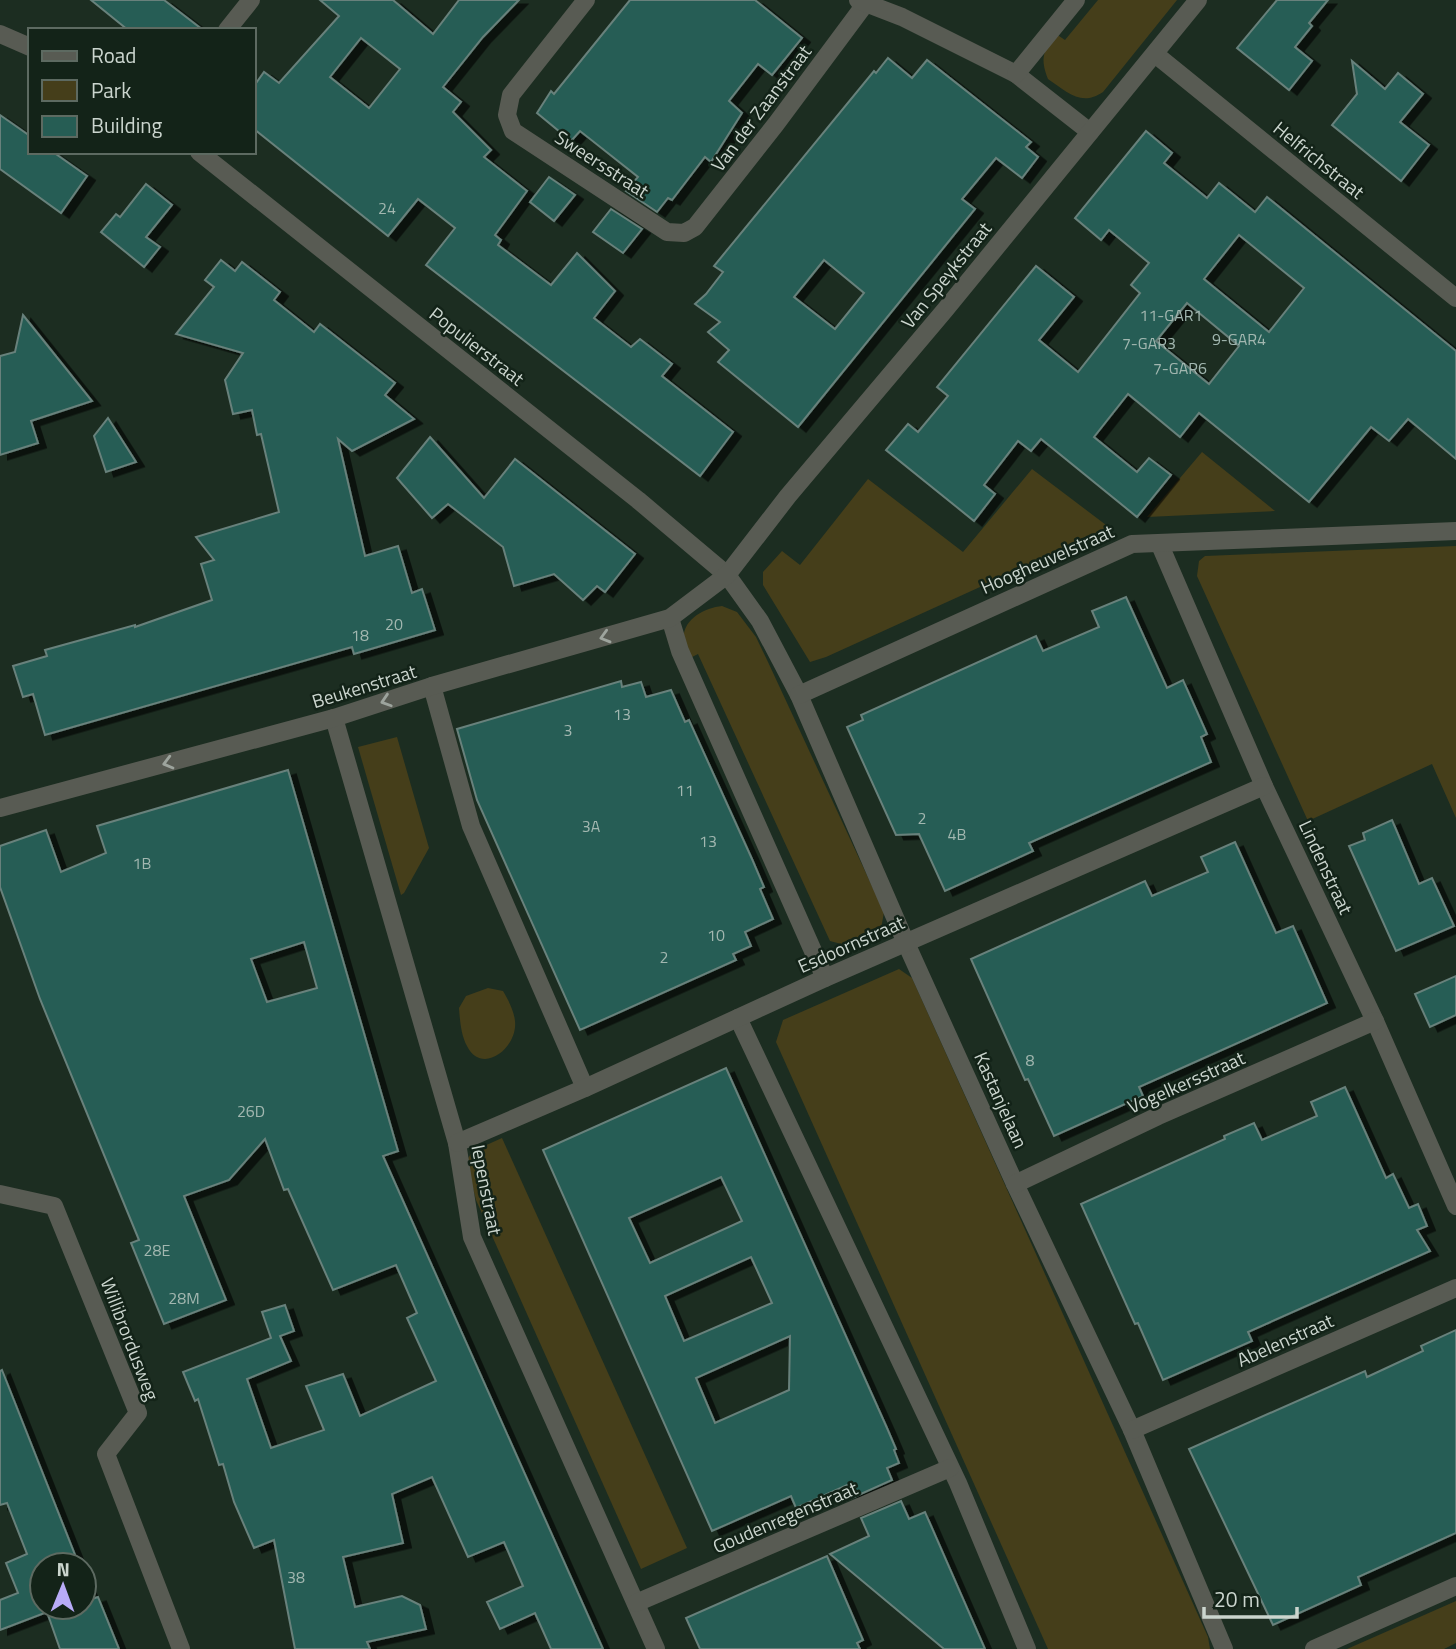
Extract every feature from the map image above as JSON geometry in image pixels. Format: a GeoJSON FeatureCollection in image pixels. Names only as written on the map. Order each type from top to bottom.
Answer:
{"type":"FeatureCollection","features":[{"type":"Feature","properties":{"kind":"street"},"geometry":{"type":"LineString","coordinates":[[229,28],[251,0]]}},
{"type":"Feature","properties":{"kind":"street","name":"Sweersstraat"},"geometry":{"type":"LineString","coordinates":[[586,0],[511,95],[507,116],[513,131],[667,232],[684,233]]}},
{"type":"Feature","properties":{"kind":"street"},"geometry":{"type":"LineString","coordinates":[[1016,74],[1076,0]]}},
{"type":"Feature","properties":{"kind":"street","name":"Van Speykstraat"},"geometry":{"type":"LineString","coordinates":[[727,575],[788,496],[913,349],[1198,0]]}},
{"type":"Feature","properties":{"kind":"street"},"geometry":{"type":"LineString","coordinates":[[862,2],[902,17],[1016,74],[1090,132]]}},
{"type":"Feature","properties":{"kind":"street","name":"Van der Zaanstraat"},"geometry":{"type":"LineString","coordinates":[[684,233],[695,227],[776,124],[862,2]]}},
{"type":"Feature","properties":{"kind":"street"},"geometry":{"type":"LineString","coordinates":[[0,35],[28,46]]}},
{"type":"Feature","properties":{"kind":"street","name":"Helfrichstraat"},"geometry":{"type":"LineString","coordinates":[[1155,54],[1456,298]]}},
{"type":"Feature","properties":{"kind":"street","name":"Populierstraat"},"geometry":{"type":"LineString","coordinates":[[202,154],[632,495],[727,575]]}},
{"type":"Feature","properties":{"kind":"street","name":"Hoogheuvelstraat"},"geometry":{"type":"LineString","coordinates":[[799,695],[1132,544],[1160,545],[1456,531]]}},
{"type":"Feature","properties":{"kind":"street","name":"Lindenstraat"},"geometry":{"type":"LineString","coordinates":[[1160,545],[1264,786],[1376,1021],[1456,1206]]}},
{"type":"Feature","properties":{"kind":"street","name":"Beukenstraat"},"geometry":{"type":"LineString","coordinates":[[0,808],[334,718],[432,686],[670,618],[727,575]]}},
{"type":"Feature","properties":{"kind":"street","name":"Kastanjelaan"},"geometry":{"type":"LineString","coordinates":[[727,575],[760,621],[799,695],[906,943],[1015,1184],[1132,1430],[1224,1649]]}},
{"type":"Feature","properties":{"kind":"street"},"geometry":{"type":"LineString","coordinates":[[670,618],[680,650],[825,978]]}},
{"type":"Feature","properties":{"kind":"street"},"geometry":{"type":"LineString","coordinates":[[432,686],[471,826],[585,1088]]}},
{"type":"Feature","properties":{"kind":"street","name":"Iepenstraat"},"geometry":{"type":"LineString","coordinates":[[334,718],[457,1143],[472,1237],[656,1649]]}},
{"type":"Feature","properties":{"kind":"street","name":"Esdoornstraat"},"geometry":{"type":"LineString","coordinates":[[457,1143],[1264,786]]}},
{"type":"Feature","properties":{"kind":"street"},"geometry":{"type":"LineString","coordinates":[[738,1018],[950,1468],[1027,1649]]}},
{"type":"Feature","properties":{"kind":"street","name":"Vogelkersstraat"},"geometry":{"type":"LineString","coordinates":[[1015,1184],[1158,1116],[1376,1021]]}},
{"type":"Feature","properties":{"kind":"street","name":"Willibrordusweg"},"geometry":{"type":"LineString","coordinates":[[0,1194],[54,1206],[138,1413],[106,1454],[181,1649]]}},
{"type":"Feature","properties":{"kind":"street","name":"Abelenstraat"},"geometry":{"type":"LineString","coordinates":[[1132,1430],[1456,1288]]}},
{"type":"Feature","properties":{"kind":"street","name":"Goudenregenstraat"},"geometry":{"type":"LineString","coordinates":[[636,1603],[950,1468]]}},
{"type":"Feature","properties":{"kind":"street"},"geometry":{"type":"LineString","coordinates":[[1314,1649],[1456,1586]]}},
{"type":"Feature","properties":{"kind":"green space"},"geometry":{"type":"Polygon","coordinates":[[[1098,0],[1177,0],[1103,92],[1081,98],[1068,93],[1048,79],[1044,55],[1056,34],[1065,40],[1098,0]]]}},
{"type":"Feature","properties":{"kind":"green space"},"geometry":{"type":"Polygon","coordinates":[[[1202,452],[1275,511],[1147,517],[1202,452]]]}},
{"type":"Feature","properties":{"kind":"green space"},"geometry":{"type":"Polygon","coordinates":[[[1032,469],[1110,528],[810,662],[763,585],[763,572],[782,551],[800,565],[868,479],[963,552],[1032,469]]]}},
{"type":"Feature","properties":{"kind":"green space"},"geometry":{"type":"Polygon","coordinates":[[[1456,546],[1456,818],[1432,764],[1308,821],[1197,576],[1199,561],[1205,556],[1456,546]]]}},
{"type":"Feature","properties":{"kind":"green space"},"geometry":{"type":"Polygon","coordinates":[[[722,606],[737,612],[756,637],[884,912],[881,929],[845,945],[830,941],[698,654],[692,657],[685,643],[686,627],[695,616],[722,606]]]}},
{"type":"Feature","properties":{"kind":"green space"},"geometry":{"type":"Polygon","coordinates":[[[397,737],[429,848],[401,895],[358,747],[397,737]]]}},
{"type":"Feature","properties":{"kind":"green space"},"geometry":{"type":"Polygon","coordinates":[[[899,969],[912,978],[1208,1637],[1210,1649],[1048,1649],[776,1042],[783,1020],[899,969]]]}},
{"type":"Feature","properties":{"kind":"green space"},"geometry":{"type":"Polygon","coordinates":[[[488,988],[503,991],[515,1021],[511,1041],[505,1049],[498,1055],[481,1059],[473,1055],[465,1042],[459,1008],[466,996],[488,988]]]}},
{"type":"Feature","properties":{"kind":"green space"},"geometry":{"type":"Polygon","coordinates":[[[502,1138],[687,1548],[641,1569],[476,1200],[466,1161],[473,1151],[502,1138]]]}},
{"type":"Feature","properties":{"kind":"green space"},"geometry":{"type":"Polygon","coordinates":[[[1456,1601],[1456,1643],[1444,1649],[1347,1649],[1456,1601]]]}},
{"type":"Feature","properties":{"kind":"building"},"geometry":{"type":"Polygon","coordinates":[[[91,0],[164,0],[200,28],[126,28],[91,0]]]}},
{"type":"Feature","properties":{"kind":"building"},"geometry":{"type":"Polygon","coordinates":[[[320,0],[393,0],[433,34],[459,0],[519,0],[483,37],[443,87],[461,102],[453,112],[491,150],[484,157],[527,191],[495,235],[501,240],[498,245],[551,285],[577,253],[615,291],[594,318],[631,347],[640,339],[672,364],[662,376],[733,432],[700,476],[426,265],[455,228],[418,199],[388,236],[256,131],[256,83],[264,72],[279,83],[339,16],[320,0]],[[361,38],[330,77],[369,108],[400,69],[361,38]]]}},
{"type":"Feature","properties":{"kind":"building"},"geometry":{"type":"Polygon","coordinates":[[[630,0],[755,0],[802,38],[772,75],[758,64],[729,101],[742,113],[711,162],[705,157],[672,200],[668,198],[657,212],[626,191],[638,177],[580,131],[571,141],[537,113],[551,91],[554,94],[630,0]]]}},
{"type":"Feature","properties":{"kind":"building"},"geometry":{"type":"Polygon","coordinates":[[[1277,0],[1328,0],[1309,23],[1312,26],[1295,47],[1312,61],[1289,90],[1237,48],[1277,0]]]}},
{"type":"Feature","properties":{"kind":"building"},"geometry":{"type":"Polygon","coordinates":[[[888,58],[912,78],[927,60],[1031,142],[1026,147],[1038,157],[1022,178],[996,158],[962,199],[975,209],[798,427],[718,362],[729,350],[708,332],[720,322],[695,304],[723,272],[714,266],[874,71],[876,73],[888,58]],[[824,260],[794,297],[835,329],[864,293],[824,260]]]}},
{"type":"Feature","properties":{"kind":"building"},"geometry":{"type":"Polygon","coordinates":[[[1352,61],[1385,89],[1398,73],[1423,94],[1400,122],[1429,145],[1401,181],[1332,125],[1357,94],[1352,61]]]}},
{"type":"Feature","properties":{"kind":"building"},"geometry":{"type":"Polygon","coordinates":[[[0,115],[28,135],[28,154],[56,154],[87,176],[61,213],[0,169],[0,115]]]}},
{"type":"Feature","properties":{"kind":"building"},"geometry":{"type":"Polygon","coordinates":[[[1146,131],[1172,153],[1164,163],[1207,198],[1219,183],[1255,212],[1267,197],[1456,351],[1456,459],[1408,419],[1389,441],[1371,427],[1309,502],[1199,413],[1180,437],[1128,394],[1094,437],[1137,472],[1149,458],[1171,475],[1137,517],[1041,439],[1031,451],[1018,441],[984,485],[995,494],[974,521],[886,450],[908,424],[918,432],[948,396],[937,387],[1036,266],[1074,297],[1039,340],[1078,372],[1140,293],[1131,285],[1149,263],[1109,230],[1101,240],[1075,218],[1146,131]],[[1239,235],[1204,279],[1269,332],[1304,288],[1239,235]],[[1187,303],[1156,341],[1209,384],[1239,346],[1187,303]]]}},
{"type":"Feature","properties":{"kind":"building"},"geometry":{"type":"Polygon","coordinates":[[[549,177],[575,195],[554,221],[530,202],[549,177]]]}},
{"type":"Feature","properties":{"kind":"building"},"geometry":{"type":"Polygon","coordinates":[[[146,184],[172,205],[146,237],[160,247],[144,267],[101,232],[116,214],[120,217],[146,184]]]}},
{"type":"Feature","properties":{"kind":"building"},"geometry":{"type":"Polygon","coordinates":[[[611,209],[642,229],[623,253],[593,232],[611,209]]]}},
{"type":"Feature","properties":{"kind":"building"},"geometry":{"type":"Polygon","coordinates":[[[221,260],[235,271],[242,262],[280,292],[274,300],[314,332],[320,324],[395,383],[385,395],[414,419],[352,451],[338,439],[365,556],[398,546],[412,593],[422,589],[435,630],[354,654],[352,647],[45,735],[33,694],[23,697],[13,666],[47,656],[45,650],[135,627],[212,600],[201,564],[214,560],[196,537],[279,512],[261,434],[257,435],[252,410],[233,414],[225,380],[243,353],[176,334],[214,287],[205,280],[221,260]]]}},
{"type":"Feature","properties":{"kind":"building"},"geometry":{"type":"Polygon","coordinates":[[[23,315],[92,401],[31,421],[38,443],[0,455],[0,356],[15,352],[23,315]]]}},
{"type":"Feature","properties":{"kind":"building"},"geometry":{"type":"Polygon","coordinates":[[[108,418],[136,462],[106,472],[94,436],[108,418]]]}},
{"type":"Feature","properties":{"kind":"building"},"geometry":{"type":"Polygon","coordinates":[[[430,437],[484,498],[515,459],[635,554],[605,592],[597,586],[583,600],[554,574],[514,586],[503,547],[448,504],[432,518],[397,478],[430,437]]]}},
{"type":"Feature","properties":{"kind":"building"},"geometry":{"type":"Polygon","coordinates":[[[1126,597],[1167,688],[1183,680],[1207,734],[1201,737],[1211,762],[1029,843],[1033,851],[945,891],[919,834],[896,835],[847,727],[863,720],[861,715],[1036,636],[1043,651],[1099,627],[1092,611],[1126,597]]]}},
{"type":"Feature","properties":{"kind":"building"},"geometry":{"type":"Polygon","coordinates":[[[621,681],[622,687],[641,682],[646,697],[671,690],[685,722],[689,720],[752,859],[764,887],[760,889],[773,919],[745,932],[751,946],[733,954],[736,960],[580,1030],[477,800],[457,729],[621,681]]]}},
{"type":"Feature","properties":{"kind":"building"},"geometry":{"type":"Polygon","coordinates":[[[288,770],[398,1151],[383,1156],[603,1649],[551,1649],[535,1613],[500,1629],[487,1602],[523,1586],[504,1542],[468,1557],[432,1477],[392,1494],[403,1543],[343,1557],[355,1607],[402,1596],[420,1605],[426,1629],[367,1642],[370,1649],[295,1649],[274,1540],[254,1548],[234,1502],[223,1464],[219,1465],[198,1399],[195,1401],[183,1372],[271,1338],[262,1312],[285,1305],[294,1331],[280,1336],[291,1361],[247,1379],[271,1448],[324,1430],[306,1386],[343,1374],[360,1416],[436,1381],[407,1318],[417,1313],[396,1265],[333,1290],[288,1189],[284,1190],[265,1139],[229,1180],[184,1196],[226,1300],[164,1324],[131,1243],[139,1240],[40,999],[0,887],[0,846],[46,830],[61,872],[106,853],[97,826],[288,770]],[[304,942],[251,959],[267,1002],[317,988],[304,942]]]}},
{"type":"Feature","properties":{"kind":"building"},"geometry":{"type":"Polygon","coordinates":[[[1392,820],[1419,884],[1432,878],[1454,926],[1396,951],[1349,846],[1365,840],[1363,833],[1392,820]]]}},
{"type":"Feature","properties":{"kind":"building"},"geometry":{"type":"Polygon","coordinates":[[[1235,842],[1276,933],[1293,926],[1327,1003],[1139,1087],[1143,1096],[1054,1136],[1028,1079],[1025,1080],[971,959],[1145,881],[1152,896],[1208,872],[1201,857],[1235,842]]]}},
{"type":"Feature","properties":{"kind":"building"},"geometry":{"type":"Polygon","coordinates":[[[1456,976],[1456,1015],[1430,1027],[1415,994],[1456,976]]]}},
{"type":"Feature","properties":{"kind":"building"},"geometry":{"type":"Polygon","coordinates":[[[726,1068],[896,1449],[894,1450],[899,1463],[887,1468],[892,1480],[852,1498],[847,1485],[796,1508],[791,1496],[712,1531],[543,1150],[726,1068]],[[721,1177],[629,1218],[650,1263],[742,1221],[721,1177]],[[751,1257],[665,1296],[684,1341],[772,1303],[751,1257]],[[790,1336],[696,1378],[715,1423],[789,1390],[790,1336]]]}},
{"type":"Feature","properties":{"kind":"building"},"geometry":{"type":"Polygon","coordinates":[[[1345,1087],[1386,1178],[1393,1174],[1409,1208],[1418,1204],[1427,1226],[1417,1230],[1430,1251],[1248,1332],[1252,1341],[1163,1380],[1081,1204],[1225,1139],[1224,1136],[1254,1123],[1262,1140],[1317,1116],[1311,1102],[1345,1087]]]}},
{"type":"Feature","properties":{"kind":"building"},"geometry":{"type":"Polygon","coordinates":[[[1456,1330],[1456,1533],[1358,1577],[1361,1585],[1273,1625],[1189,1449],[1365,1371],[1367,1377],[1423,1351],[1421,1346],[1456,1330]]]}},
{"type":"Feature","properties":{"kind":"building"},"geometry":{"type":"Polygon","coordinates":[[[2,1370],[73,1551],[28,1551],[28,1619],[0,1630],[0,1600],[18,1593],[6,1563],[27,1554],[7,1503],[0,1505],[2,1370]]]}},
{"type":"Feature","properties":{"kind":"building"},"geometry":{"type":"Polygon","coordinates":[[[901,1501],[909,1519],[925,1512],[985,1649],[944,1649],[830,1554],[869,1536],[861,1518],[901,1501]]]}},
{"type":"Feature","properties":{"kind":"building"},"geometry":{"type":"Polygon","coordinates":[[[827,1556],[863,1640],[857,1643],[860,1649],[700,1649],[686,1618],[827,1556]]]}},
{"type":"Feature","properties":{"kind":"building"},"geometry":{"type":"Polygon","coordinates":[[[98,1597],[119,1649],[60,1649],[50,1621],[98,1621],[98,1597]]]}}]}
